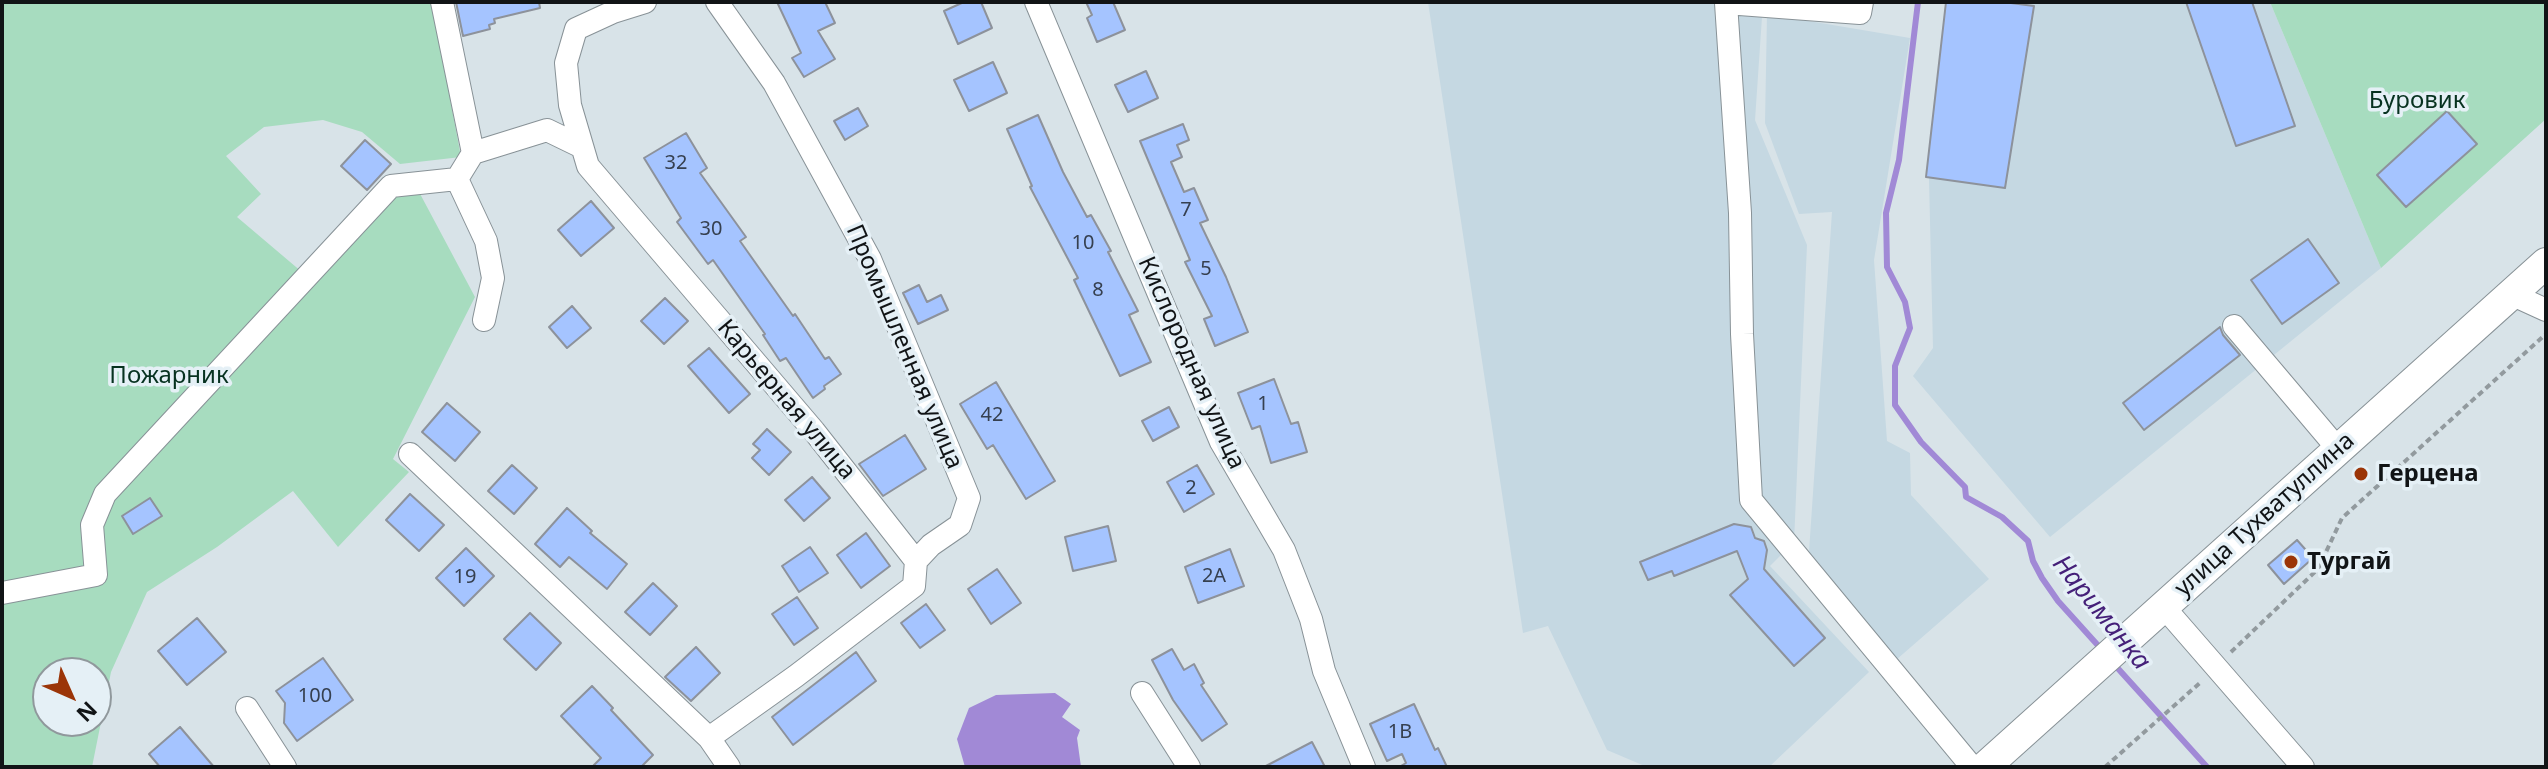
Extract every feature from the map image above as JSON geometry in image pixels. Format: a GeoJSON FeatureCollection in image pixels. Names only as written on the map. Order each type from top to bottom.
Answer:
{"type":"FeatureCollection","features":[{"type":"Feature","properties":{"kind":"main road","name":"улица Тухватуллина"},"geometry":{"type":"LineString","coordinates":[[1985,767],[2546,263]]}},
{"type":"Feature","properties":{"kind":"street"},"geometry":{"type":"LineString","coordinates":[[442,2],[473,153]]}},
{"type":"Feature","properties":{"kind":"street","name":"Карьерная улица"},"geometry":{"type":"LineString","coordinates":[[645,2],[576,29],[566,63],[570,105],[588,166],[814,431],[916,561]]}},
{"type":"Feature","properties":{"kind":"street","name":"Промышленная улица"},"geometry":{"type":"LineString","coordinates":[[717,2],[774,83],[870,259],[969,498],[960,525],[931,545],[916,561]]}},
{"type":"Feature","properties":{"kind":"street","name":"Кислородная улица"},"geometry":{"type":"LineString","coordinates":[[1036,2],[1221,442],[1284,550],[1311,619],[1324,671],[1353,747],[1364,767]]}},
{"type":"Feature","properties":{"kind":"street"},"geometry":{"type":"LineString","coordinates":[[1862,2],[1860,13],[1726,3],[1740,213],[1742,334],[1751,500],[1972,767]]}},
{"type":"Feature","properties":{"kind":"street"},"geometry":{"type":"LineString","coordinates":[[457,179],[473,153],[547,130],[582,147]]}},
{"type":"Feature","properties":{"kind":"street"},"geometry":{"type":"LineString","coordinates":[[457,179],[486,241],[493,278],[484,320]]}},
{"type":"Feature","properties":{"kind":"street"},"geometry":{"type":"LineString","coordinates":[[2,593],[96,575],[92,525],[105,494],[391,186],[457,179]]}},
{"type":"Feature","properties":{"kind":"street"},"geometry":{"type":"LineString","coordinates":[[2511,294],[2546,310]]}},
{"type":"Feature","properties":{"kind":"street"},"geometry":{"type":"LineString","coordinates":[[2234,326],[2338,449]]}},
{"type":"Feature","properties":{"kind":"street"},"geometry":{"type":"LineString","coordinates":[[410,454],[709,738],[729,767]]}},
{"type":"Feature","properties":{"kind":"street"},"geometry":{"type":"LineString","coordinates":[[709,738],[914,586],[916,561]]}},
{"type":"Feature","properties":{"kind":"street"},"geometry":{"type":"LineString","coordinates":[[2154,615],[2217,668],[2303,767]]}},
{"type":"Feature","properties":{"kind":"street"},"geometry":{"type":"LineString","coordinates":[[1142,693],[1189,767]]}},
{"type":"Feature","properties":{"kind":"street"},"geometry":{"type":"LineString","coordinates":[[247,708],[285,767]]}},
{"type":"Feature","properties":{"kind":"path"},"geometry":{"type":"LineString","coordinates":[[2105,767],[2217,668],[2247,635],[2318,569],[2342,518],[2546,334]]}},
{"type":"Feature","properties":{"kind":"shaded area"},"geometry":{"type":"Polygon","coordinates":[[[1428,2],[1763,2],[1755,120],[1807,245],[1794,542],[1770,566],[1869,672],[1769,767],[1647,767],[1607,750],[1548,626],[1523,633],[1428,2]]]}},
{"type":"Feature","properties":{"kind":"shaded area"},"geometry":{"type":"Polygon","coordinates":[[[1951,2],[2270,2],[2381,268],[2050,537],[1913,376],[1933,348],[1929,179],[1951,2]]]}},
{"type":"Feature","properties":{"kind":"shaded area"},"geometry":{"type":"Polygon","coordinates":[[[1767,14],[1910,38],[1874,260],[1887,441],[1910,453],[1911,495],[1989,579],[1896,660],[1819,574],[1809,552],[1832,212],[1799,214],[1765,123],[1767,14]]]}},
{"type":"Feature","properties":{"kind":"shaded area"},"geometry":{"type":"Polygon","coordinates":[[[1055,693],[1071,704],[1062,717],[1080,730],[1077,738],[1081,767],[965,767],[957,739],[969,708],[996,695],[1055,693]]]}},
{"type":"Feature","properties":{"kind":"green space","name":"Пожарник"},"geometry":{"type":"Polygon","coordinates":[[[2,2],[432,2],[461,157],[400,164],[362,132],[323,120],[264,127],[226,156],[261,194],[237,217],[309,278],[395,193],[418,190],[475,297],[393,459],[409,472],[338,547],[293,491],[217,547],[147,592],[112,670],[112,657],[32,657],[32,737],[98,737],[92,767],[2,767],[2,2]]]}},
{"type":"Feature","properties":{"kind":"green space","name":"Буровик"},"geometry":{"type":"Polygon","coordinates":[[[2270,2],[2546,2],[2546,119],[2381,268],[2270,2]]]}},
{"type":"Feature","properties":{"kind":"building"},"geometry":{"type":"Polygon","coordinates":[[[456,2],[539,2],[540,8],[494,19],[495,23],[489,25],[490,29],[463,36],[456,2]]]}},
{"type":"Feature","properties":{"kind":"building"},"geometry":{"type":"Polygon","coordinates":[[[777,2],[825,2],[835,23],[818,31],[835,59],[804,77],[792,58],[801,53],[777,2]]]}},
{"type":"Feature","properties":{"kind":"building"},"geometry":{"type":"Polygon","coordinates":[[[964,2],[981,2],[992,28],[958,44],[944,11],[964,2]]]}},
{"type":"Feature","properties":{"kind":"building"},"geometry":{"type":"Polygon","coordinates":[[[1086,2],[1113,2],[1125,30],[1097,42],[1087,18],[1092,15],[1086,2]]]}},
{"type":"Feature","properties":{"kind":"building"},"geometry":{"type":"Polygon","coordinates":[[[1946,2],[2003,2],[2034,6],[2005,188],[1926,177],[1946,2]]]}},
{"type":"Feature","properties":{"kind":"building"},"geometry":{"type":"Polygon","coordinates":[[[2186,2],[2252,2],[2295,126],[2236,146],[2186,2]]]}},
{"type":"Feature","properties":{"kind":"building"},"geometry":{"type":"Polygon","coordinates":[[[993,62],[1007,93],[969,111],[954,80],[993,62]]]}},
{"type":"Feature","properties":{"kind":"building"},"geometry":{"type":"Polygon","coordinates":[[[1146,71],[1158,98],[1128,112],[1115,85],[1146,71]]]}},
{"type":"Feature","properties":{"kind":"building"},"geometry":{"type":"Polygon","coordinates":[[[858,108],[868,126],[845,140],[834,121],[858,108]]]}},
{"type":"Feature","properties":{"kind":"building"},"geometry":{"type":"Polygon","coordinates":[[[2447,111],[2477,144],[2406,207],[2377,175],[2447,111]]]}},
{"type":"Feature","properties":{"kind":"building"},"geometry":{"type":"Polygon","coordinates":[[[1038,115],[1063,172],[1087,217],[1091,215],[1111,251],[1108,252],[1138,311],[1129,315],[1151,362],[1120,376],[1074,280],[1078,278],[1030,187],[1007,129],[1038,115]]]}},
{"type":"Feature","properties":{"kind":"building"},"geometry":{"type":"Polygon","coordinates":[[[1183,124],[1189,140],[1177,145],[1182,157],[1171,162],[1184,192],[1194,188],[1208,220],[1200,223],[1248,332],[1215,346],[1204,319],[1212,316],[1185,262],[1190,260],[1140,141],[1183,124]]]}},
{"type":"Feature","properties":{"kind":"building"},"geometry":{"type":"Polygon","coordinates":[[[686,133],[707,168],[700,173],[746,237],[740,241],[825,359],[829,357],[841,374],[813,398],[786,358],[780,361],[765,334],[713,260],[708,264],[677,222],[681,218],[644,158],[686,133]]]}},
{"type":"Feature","properties":{"kind":"building"},"geometry":{"type":"Polygon","coordinates":[[[365,140],[391,164],[367,190],[341,166],[365,140]]]}},
{"type":"Feature","properties":{"kind":"building"},"geometry":{"type":"Polygon","coordinates":[[[591,201],[614,228],[581,256],[558,230],[591,201]]]}},
{"type":"Feature","properties":{"kind":"building"},"geometry":{"type":"Polygon","coordinates":[[[2308,239],[2339,283],[2282,324],[2251,280],[2308,239]]]}},
{"type":"Feature","properties":{"kind":"building"},"geometry":{"type":"Polygon","coordinates":[[[919,285],[927,302],[941,295],[948,310],[918,324],[903,293],[919,285]]]}},
{"type":"Feature","properties":{"kind":"building"},"geometry":{"type":"Polygon","coordinates":[[[665,298],[688,321],[664,344],[641,321],[665,298]]]}},
{"type":"Feature","properties":{"kind":"building"},"geometry":{"type":"Polygon","coordinates":[[[572,306],[591,328],[567,348],[549,327],[572,306]]]}},
{"type":"Feature","properties":{"kind":"building"},"geometry":{"type":"Polygon","coordinates":[[[2220,327],[2240,355],[2144,430],[2123,403],[2220,327]]]}},
{"type":"Feature","properties":{"kind":"building"},"geometry":{"type":"Polygon","coordinates":[[[709,348],[750,394],[729,413],[688,366],[709,348]]]}},
{"type":"Feature","properties":{"kind":"building"},"geometry":{"type":"Polygon","coordinates":[[[1274,379],[1291,424],[1298,422],[1307,452],[1271,463],[1260,426],[1252,429],[1238,393],[1274,379]]]}},
{"type":"Feature","properties":{"kind":"building"},"geometry":{"type":"Polygon","coordinates":[[[996,382],[1055,481],[1026,499],[993,445],[987,449],[960,404],[996,382]]]}},
{"type":"Feature","properties":{"kind":"building"},"geometry":{"type":"Polygon","coordinates":[[[447,403],[480,432],[455,461],[422,432],[447,403]]]}},
{"type":"Feature","properties":{"kind":"building"},"geometry":{"type":"Polygon","coordinates":[[[1169,407],[1179,427],[1153,441],[1142,421],[1169,407]]]}},
{"type":"Feature","properties":{"kind":"building"},"geometry":{"type":"Polygon","coordinates":[[[767,429],[791,452],[769,475],[752,458],[760,450],[753,444],[767,429]]]}},
{"type":"Feature","properties":{"kind":"building"},"geometry":{"type":"Polygon","coordinates":[[[905,435],[926,469],[883,496],[859,464],[905,435]]]}},
{"type":"Feature","properties":{"kind":"building"},"geometry":{"type":"Polygon","coordinates":[[[512,465],[537,488],[514,514],[488,491],[512,465]]]}},
{"type":"Feature","properties":{"kind":"building"},"geometry":{"type":"Polygon","coordinates":[[[1197,465],[1214,494],[1184,512],[1167,482],[1197,465]]]}},
{"type":"Feature","properties":{"kind":"building"},"geometry":{"type":"Polygon","coordinates":[[[812,477],[830,498],[804,521],[785,500],[812,477]]]}},
{"type":"Feature","properties":{"kind":"building"},"geometry":{"type":"Polygon","coordinates":[[[410,494],[444,525],[419,551],[386,520],[410,494]]]}},
{"type":"Feature","properties":{"kind":"building"},"geometry":{"type":"Polygon","coordinates":[[[150,498],[162,516],[133,534],[122,516],[150,498]]]}},
{"type":"Feature","properties":{"kind":"building"},"geometry":{"type":"Polygon","coordinates":[[[567,508],[592,531],[590,533],[627,564],[607,589],[569,557],[560,567],[535,544],[567,508]]]}},
{"type":"Feature","properties":{"kind":"building"},"geometry":{"type":"Polygon","coordinates":[[[1734,524],[1751,527],[1755,538],[1764,541],[1767,550],[1764,569],[1825,638],[1794,666],[1730,595],[1748,579],[1737,551],[1674,576],[1672,571],[1648,580],[1640,562],[1734,524]]]}},
{"type":"Feature","properties":{"kind":"building"},"geometry":{"type":"Polygon","coordinates":[[[1108,526],[1116,561],[1073,571],[1065,537],[1108,526]]]}},
{"type":"Feature","properties":{"kind":"building"},"geometry":{"type":"Polygon","coordinates":[[[866,533],[890,566],[861,588],[837,555],[866,533]]]}},
{"type":"Feature","properties":{"kind":"building","name":"Тургай"},"geometry":{"type":"Polygon","coordinates":[[[2297,540],[2313,558],[2284,584],[2268,565],[2297,540]]]}},
{"type":"Feature","properties":{"kind":"building"},"geometry":{"type":"Polygon","coordinates":[[[810,547],[828,573],[799,592],[782,566],[810,547]]]}},
{"type":"Feature","properties":{"kind":"building"},"geometry":{"type":"Polygon","coordinates":[[[466,548],[494,576],[464,606],[436,578],[466,548]]]}},
{"type":"Feature","properties":{"kind":"building"},"geometry":{"type":"Polygon","coordinates":[[[1230,549],[1244,586],[1198,603],[1185,567],[1230,549]]]}},
{"type":"Feature","properties":{"kind":"building"},"geometry":{"type":"Polygon","coordinates":[[[997,569],[1021,603],[991,624],[968,589],[997,569]]]}},
{"type":"Feature","properties":{"kind":"building"},"geometry":{"type":"Polygon","coordinates":[[[653,583],[677,606],[650,635],[625,612],[653,583]]]}},
{"type":"Feature","properties":{"kind":"building"},"geometry":{"type":"Polygon","coordinates":[[[797,597],[818,628],[794,645],[772,614],[797,597]]]}},
{"type":"Feature","properties":{"kind":"building"},"geometry":{"type":"Polygon","coordinates":[[[926,604],[945,630],[920,648],[901,623],[926,604]]]}},
{"type":"Feature","properties":{"kind":"building"},"geometry":{"type":"Polygon","coordinates":[[[530,613],[561,643],[536,670],[504,639],[530,613]]]}},
{"type":"Feature","properties":{"kind":"building"},"geometry":{"type":"Polygon","coordinates":[[[197,618],[226,652],[187,685],[158,651],[197,618]]]}},
{"type":"Feature","properties":{"kind":"building"},"geometry":{"type":"Polygon","coordinates":[[[696,647],[720,673],[691,701],[665,677],[696,647]]]}},
{"type":"Feature","properties":{"kind":"building"},"geometry":{"type":"Polygon","coordinates":[[[1172,649],[1184,670],[1194,664],[1204,683],[1201,685],[1227,724],[1202,741],[1173,700],[1152,660],[1172,649]]]}},
{"type":"Feature","properties":{"kind":"building"},"geometry":{"type":"Polygon","coordinates":[[[856,652],[876,681],[793,745],[772,717],[856,652]]]}},
{"type":"Feature","properties":{"kind":"building"},"geometry":{"type":"Polygon","coordinates":[[[323,658],[353,700],[297,741],[284,723],[285,703],[276,691],[323,658]]]}},
{"type":"Feature","properties":{"kind":"building"},"geometry":{"type":"Polygon","coordinates":[[[592,686],[653,755],[641,767],[592,767],[601,758],[561,716],[592,686]]]}},
{"type":"Feature","properties":{"kind":"building"},"geometry":{"type":"Polygon","coordinates":[[[1414,704],[1435,750],[1438,748],[1447,767],[1399,767],[1406,763],[1402,754],[1387,761],[1370,724],[1414,704]]]}},
{"type":"Feature","properties":{"kind":"building"},"geometry":{"type":"Polygon","coordinates":[[[180,727],[214,767],[160,767],[149,754],[180,727]]]}},
{"type":"Feature","properties":{"kind":"building"},"geometry":{"type":"Polygon","coordinates":[[[1312,742],[1325,767],[1264,767],[1312,742]]]}},
{"type":"Feature","properties":{"kind":"waterway","name":"Нариманка"},"geometry":{"type":"LineString","coordinates":[[1918,2],[1899,160],[1886,213],[1887,267],[1905,302],[1910,328],[1895,366],[1895,405],[1921,442],[1965,487],[1966,497],[2002,517],[2028,541],[2033,561],[2042,578],[2058,601],[2103,651]]}},
{"type":"Feature","properties":{"kind":"waterway","name":"Нариманка"},"geometry":{"type":"LineString","coordinates":[[2113,663],[2207,767]]}},
{"type":"Feature","properties":{"kind":"place","name":"Герцена"},"geometry":{"type":"Point","coordinates":[2361,474]}},
{"type":"Feature","properties":{"kind":"place","name":"Тургай"},"geometry":{"type":"Point","coordinates":[2291,562]}}]}
